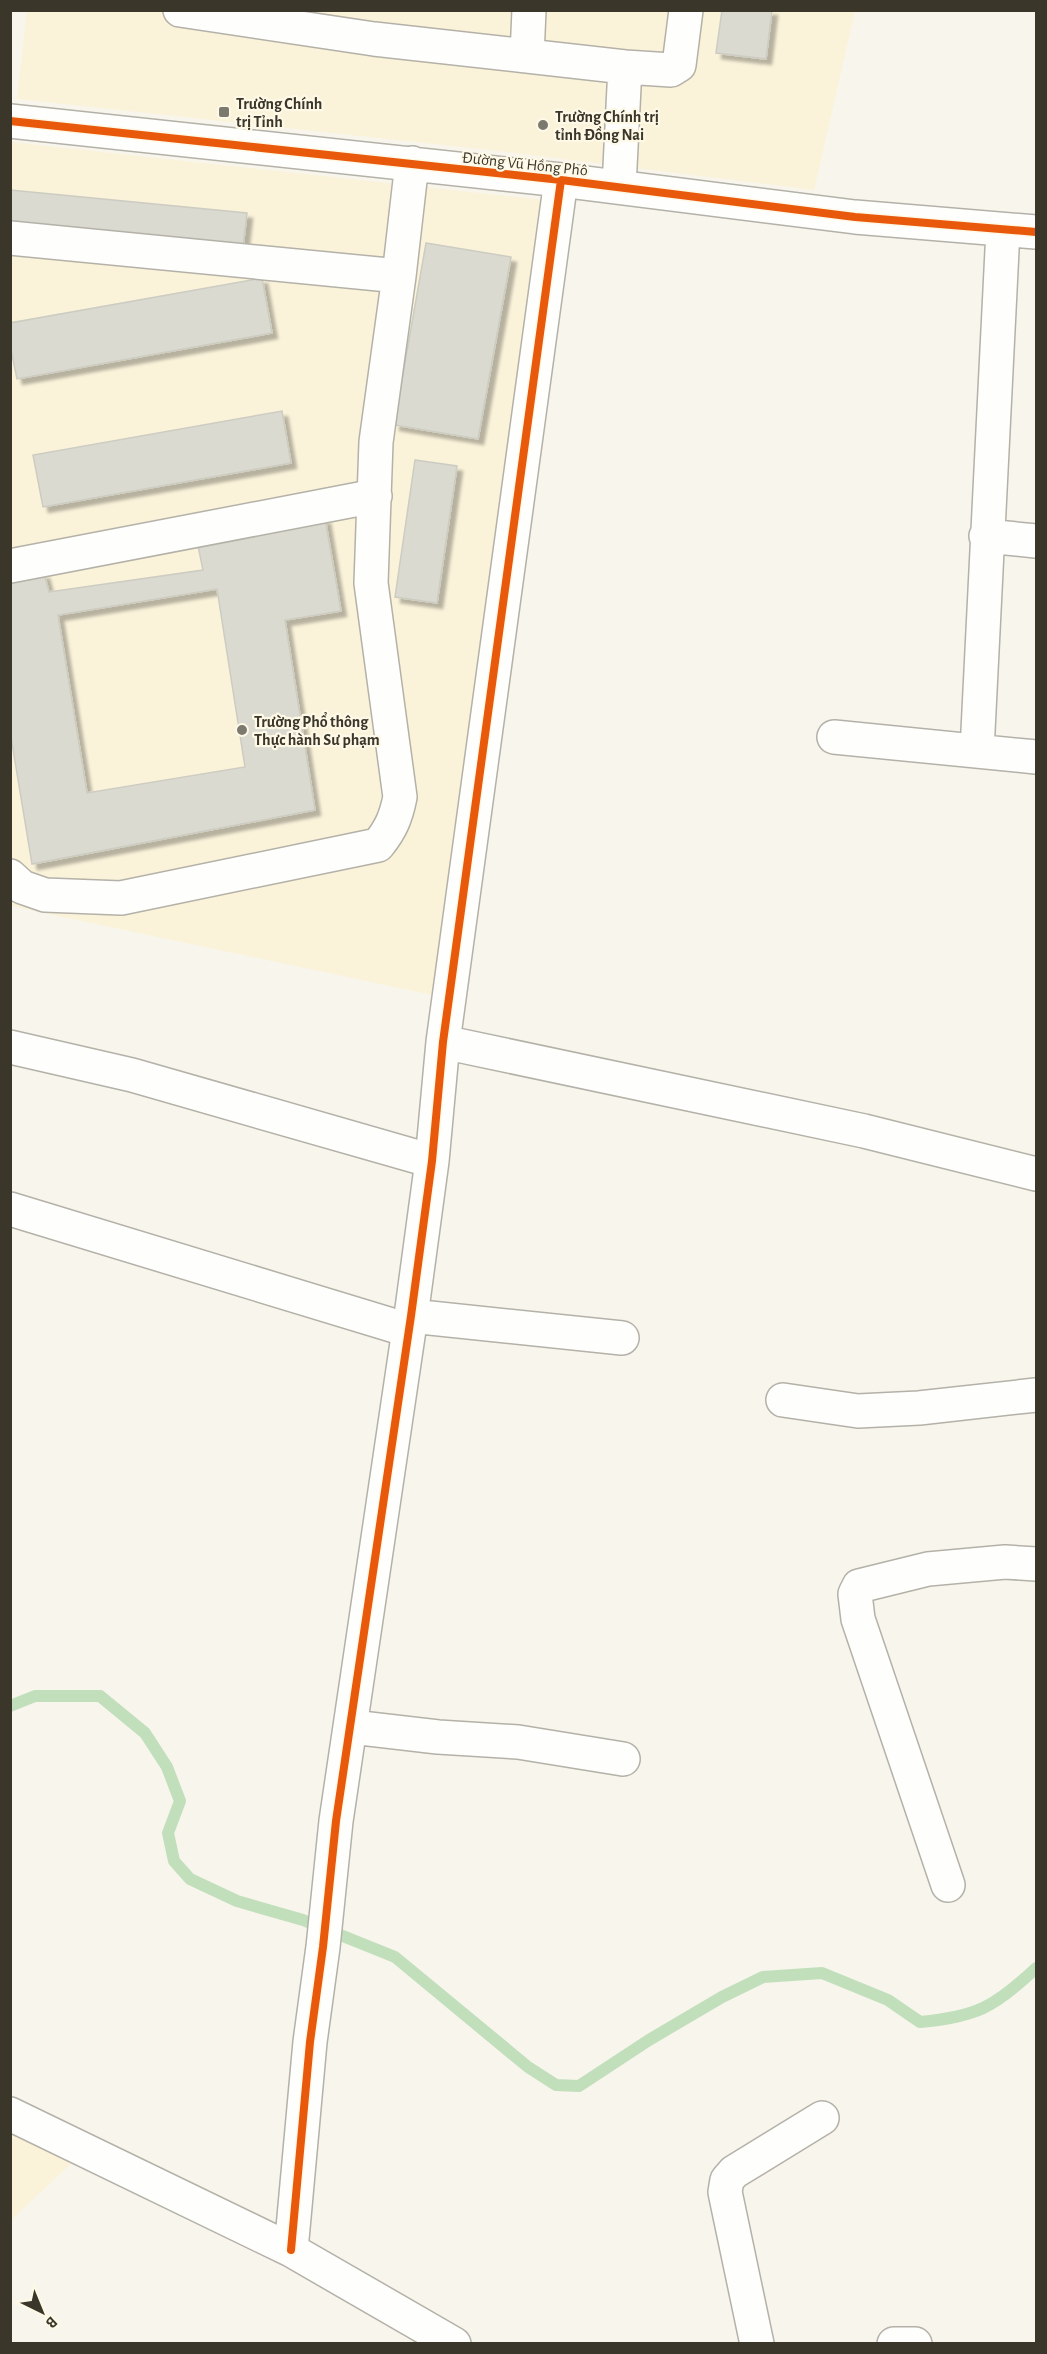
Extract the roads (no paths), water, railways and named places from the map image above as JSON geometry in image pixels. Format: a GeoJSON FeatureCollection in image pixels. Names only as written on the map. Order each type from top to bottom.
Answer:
{"type":"FeatureCollection","features":[{"type":"Feature","properties":{"kind":"street"},"geometry":{"type":"LineString","coordinates":[[180,10],[375,25],[527,56],[625,68],[671,70],[679,65],[686,10]]}},
{"type":"Feature","properties":{"kind":"street"},"geometry":{"type":"LineString","coordinates":[[527,56],[529,10]]}},
{"type":"Feature","properties":{"kind":"street"},"geometry":{"type":"LineString","coordinates":[[619,187],[625,68]]}},
{"type":"Feature","properties":{"kind":"street","name":"Đường Vũ Hồng Phô"},"geometry":{"type":"LineString","coordinates":[[10,121],[561,180],[855,217],[1036,232]]}},
{"type":"Feature","properties":{"kind":"street"},"geometry":{"type":"LineString","coordinates":[[10,876],[22,887],[45,895],[121,898],[378,845],[391,829],[400,797],[371,582],[376,442],[412,164]]}},
{"type":"Feature","properties":{"kind":"street"},"geometry":{"type":"LineString","coordinates":[[291,2250],[310,2042],[323,1947],[336,1821],[352,1726],[432,1161],[444,1042],[561,180]]}},
{"type":"Feature","properties":{"kind":"street"},"geometry":{"type":"LineString","coordinates":[[977,751],[1003,230]]}},
{"type":"Feature","properties":{"kind":"street"},"geometry":{"type":"LineString","coordinates":[[10,238],[399,276]]}},
{"type":"Feature","properties":{"kind":"street"},"geometry":{"type":"LineString","coordinates":[[10,566],[375,496]]}},
{"type":"Feature","properties":{"kind":"street"},"geometry":{"type":"LineString","coordinates":[[987,536],[1036,541]]}},
{"type":"Feature","properties":{"kind":"street"},"geometry":{"type":"LineString","coordinates":[[834,737],[1036,757]]}},
{"type":"Feature","properties":{"kind":"street"},"geometry":{"type":"LineString","coordinates":[[444,1042],[864,1131],[1036,1174]]}},
{"type":"Feature","properties":{"kind":"street"},"geometry":{"type":"LineString","coordinates":[[10,1047],[132,1075],[432,1161]]}},
{"type":"Feature","properties":{"kind":"street"},"geometry":{"type":"LineString","coordinates":[[10,1209],[409,1323],[622,1338]]}},
{"type":"Feature","properties":{"kind":"street"},"geometry":{"type":"LineString","coordinates":[[783,1400],[858,1411],[919,1408],[1036,1395]]}},
{"type":"Feature","properties":{"kind":"street"},"geometry":{"type":"LineString","coordinates":[[948,1885],[858,1619],[855,1594],[859,1586],[928,1569],[1005,1562],[1035,1570]]}},
{"type":"Feature","properties":{"kind":"street"},"geometry":{"type":"LineString","coordinates":[[352,1726],[438,1737],[518,1742],[623,1759]]}},
{"type":"Feature","properties":{"kind":"street"},"geometry":{"type":"LineString","coordinates":[[10,2114],[291,2250],[454,2343]]}},
{"type":"Feature","properties":{"kind":"street"},"geometry":{"type":"LineString","coordinates":[[757,2343],[729,2220],[725,2192],[727,2180],[734,2172],[822,2118]]}},
{"type":"Feature","properties":{"kind":"street"},"geometry":{"type":"LineString","coordinates":[[894,2343],[915,2343]]}},
{"type":"Feature","properties":{"kind":"waterway"},"geometry":{"type":"LineString","coordinates":[[10,1706],[35,1696],[100,1696],[145,1733],[167,1767],[180,1801],[168,1833],[174,1861],[190,1879],[237,1901],[303,1920],[395,1957],[528,2067],[556,2085],[579,2086],[649,2040],[722,1997],[763,1977],[822,1973],[888,2000],[920,2022],[956,2017],[984,2008],[1008,1992],[1036,1968]]}},
{"type":"Feature","properties":{"kind":"place","name":"Trường Chính trị Tỉnh"},"geometry":{"type":"Point","coordinates":[224,112]}},
{"type":"Feature","properties":{"kind":"place","name":"Trường Chính trị tỉnh Đồng Nai"},"geometry":{"type":"Point","coordinates":[543,125]}},
{"type":"Feature","properties":{"kind":"place","name":"Trường Phổ thông Thực hành Sư phạm"},"geometry":{"type":"Point","coordinates":[242,730]}}]}
